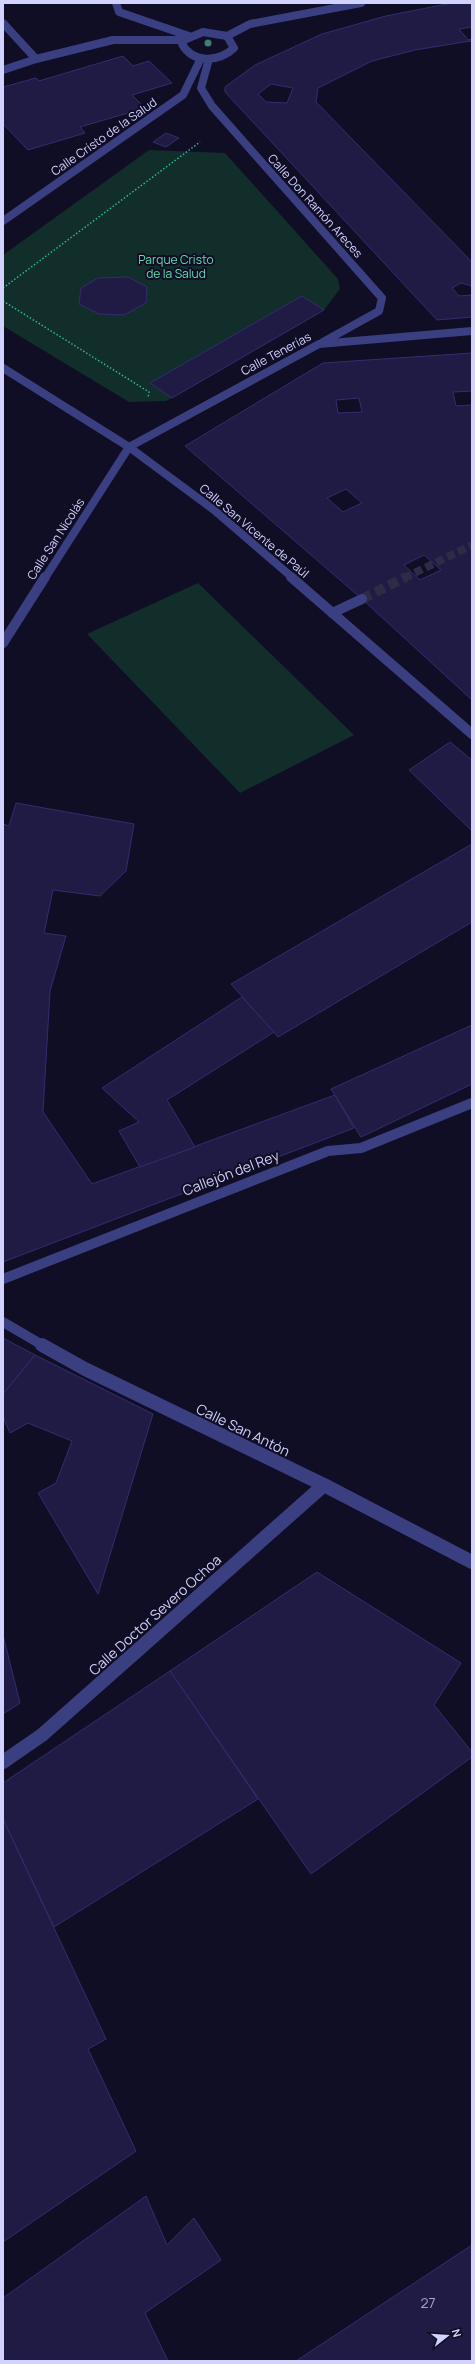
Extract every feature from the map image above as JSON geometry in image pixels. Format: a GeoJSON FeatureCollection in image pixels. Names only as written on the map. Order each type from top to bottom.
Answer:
{"type":"FeatureCollection","features":[{"type":"Feature","properties":{"kind":"street"},"geometry":{"type":"LineString","coordinates":[[116,3],[119,12],[187,38]]}},
{"type":"Feature","properties":{"kind":"street"},"geometry":{"type":"LineString","coordinates":[[227,36],[250,24],[361,3]]}},
{"type":"Feature","properties":{"kind":"street"},"geometry":{"type":"LineString","coordinates":[[3,22],[36,59]]}},
{"type":"Feature","properties":{"kind":"street"},"geometry":{"type":"LineString","coordinates":[[3,70],[36,59],[113,40],[187,38],[204,32],[227,36],[232,39],[234,48],[225,55],[209,59],[201,58],[187,53],[182,44],[187,38]]}},
{"type":"Feature","properties":{"kind":"street","name":"Calle Cristo de la Salud"},"geometry":{"type":"LineString","coordinates":[[3,221],[183,95],[201,58]]}},
{"type":"Feature","properties":{"kind":"street","name":"Calle Don Ramón Areces"},"geometry":{"type":"LineString","coordinates":[[209,59],[201,88],[212,106],[382,298],[379,311],[319,344]]}},
{"type":"Feature","properties":{"kind":"street","name":"Calle Tenerías"},"geometry":{"type":"LineString","coordinates":[[129,447],[319,344],[472,331]]}},
{"type":"Feature","properties":{"kind":"street","name":"Calle San Vicente de Paúl"},"geometry":{"type":"LineString","coordinates":[[3,368],[129,447],[214,510],[472,734]]}},
{"type":"Feature","properties":{"kind":"street","name":"Calle San Nicolás"},"geometry":{"type":"LineString","coordinates":[[3,643],[129,447]]}},
{"type":"Feature","properties":{"kind":"street"},"geometry":{"type":"LineString","coordinates":[[332,613],[362,600]]}},
{"type":"Feature","properties":{"kind":"street","name":"Callejón del Rey"},"geometry":{"type":"LineString","coordinates":[[3,1279],[328,1151],[361,1148],[472,1103]]}},
{"type":"Feature","properties":{"kind":"street","name":"Calle San Antón"},"geometry":{"type":"LineString","coordinates":[[3,1322],[85,1368],[324,1485],[472,1562]]}},
{"type":"Feature","properties":{"kind":"street","name":"Calle Doctor Severo Ochoa"},"geometry":{"type":"LineString","coordinates":[[3,1762],[42,1735],[324,1485]]}},
{"type":"Feature","properties":{"kind":"path"},"geometry":{"type":"LineString","coordinates":[[3,288],[189,151],[225,121]]}},
{"type":"Feature","properties":{"kind":"path"},"geometry":{"type":"LineString","coordinates":[[3,301],[149,392],[147,437]]}},
{"type":"Feature","properties":{"kind":"green space","name":"Parque Cristo de la Salud"},"geometry":{"type":"Polygon","coordinates":[[[149,150],[225,153],[338,279],[340,289],[324,310],[172,398],[166,401],[129,402],[3,326],[3,255],[149,150]]]}},
{"type":"Feature","properties":{"kind":"green space"},"geometry":{"type":"Polygon","coordinates":[[[198,583],[354,735],[240,793],[87,634],[198,583]]]}},
{"type":"Feature","properties":{"kind":"building"},"geometry":{"type":"Polygon","coordinates":[[[452,3],[472,3],[472,27],[459,29],[468,40],[472,39],[472,43],[470,41],[415,50],[372,61],[318,88],[316,102],[472,262],[472,286],[461,283],[452,288],[459,296],[472,295],[472,317],[437,320],[225,92],[225,87],[255,65],[322,34],[386,16],[452,3]],[[271,84],[258,94],[266,102],[287,103],[293,88],[271,84]]]}},
{"type":"Feature","properties":{"kind":"building"},"geometry":{"type":"Polygon","coordinates":[[[123,56],[133,66],[149,61],[172,83],[132,95],[145,108],[80,127],[85,133],[28,150],[3,124],[3,87],[36,78],[39,81],[123,56]]]}},
{"type":"Feature","properties":{"kind":"building"},"geometry":{"type":"Polygon","coordinates":[[[166,133],[179,138],[166,147],[153,142],[166,133]]]}},
{"type":"Feature","properties":{"kind":"building"},"geometry":{"type":"Polygon","coordinates":[[[128,277],[147,287],[146,303],[124,315],[99,314],[79,304],[81,288],[98,278],[128,277]]]}},
{"type":"Feature","properties":{"kind":"building"},"geometry":{"type":"Polygon","coordinates":[[[302,296],[324,310],[172,398],[150,383],[302,296]]]}},
{"type":"Feature","properties":{"kind":"building"},"geometry":{"type":"Polygon","coordinates":[[[472,353],[472,391],[453,392],[456,406],[472,405],[472,700],[362,599],[185,446],[323,363],[472,353]],[[359,398],[336,400],[338,413],[362,412],[359,398]],[[346,489],[327,498],[343,512],[362,503],[346,489]],[[424,555],[404,565],[420,580],[441,570],[424,555]]]}},
{"type":"Feature","properties":{"kind":"building"},"geometry":{"type":"Polygon","coordinates":[[[450,742],[472,760],[472,831],[409,770],[450,742]]]}},
{"type":"Feature","properties":{"kind":"building"},"geometry":{"type":"Polygon","coordinates":[[[16,803],[134,824],[126,871],[100,896],[53,890],[44,933],[66,936],[50,991],[43,1112],[92,1184],[335,1095],[354,1128],[3,1262],[3,824],[9,826],[16,803]]]}},
{"type":"Feature","properties":{"kind":"building"},"geometry":{"type":"Polygon","coordinates":[[[472,844],[472,922],[278,1037],[231,984],[472,844]]]}},
{"type":"Feature","properties":{"kind":"building"},"geometry":{"type":"Polygon","coordinates":[[[242,997],[274,1032],[167,1100],[195,1147],[140,1167],[119,1131],[139,1122],[102,1088],[242,997]]]}},
{"type":"Feature","properties":{"kind":"building"},"geometry":{"type":"Polygon","coordinates":[[[472,1025],[472,1084],[361,1137],[331,1089],[472,1025]]]}},
{"type":"Feature","properties":{"kind":"building"},"geometry":{"type":"Polygon","coordinates":[[[3,1338],[35,1355],[3,1394],[3,1338]]]}},
{"type":"Feature","properties":{"kind":"building"},"geometry":{"type":"Polygon","coordinates":[[[35,1355],[153,1414],[98,1594],[38,1493],[56,1483],[72,1441],[28,1423],[10,1433],[3,1417],[3,1394],[35,1355]]]}},
{"type":"Feature","properties":{"kind":"building"},"geometry":{"type":"Polygon","coordinates":[[[317,1572],[461,1663],[434,1705],[472,1752],[472,1757],[311,1874],[170,1671],[317,1572]]]}},
{"type":"Feature","properties":{"kind":"building"},"geometry":{"type":"Polygon","coordinates":[[[3,1635],[20,1703],[3,1714],[3,1635]]]}},
{"type":"Feature","properties":{"kind":"building"},"geometry":{"type":"Polygon","coordinates":[[[170,1671],[258,1799],[54,1927],[3,1819],[3,1783],[170,1671]]]}},
{"type":"Feature","properties":{"kind":"building"},"geometry":{"type":"Polygon","coordinates":[[[3,1819],[106,2039],[88,2049],[136,2151],[3,2242],[3,1819]]]}},
{"type":"Feature","properties":{"kind":"building"},"geometry":{"type":"Polygon","coordinates":[[[146,2196],[167,2245],[194,2218],[221,2260],[145,2313],[168,2361],[3,2361],[3,2298],[146,2196]]]}},
{"type":"Feature","properties":{"kind":"building"},"geometry":{"type":"Polygon","coordinates":[[[472,2245],[472,2361],[296,2361],[472,2245]]]}},
{"type":"Feature","properties":{"kind":"tunnel"},"geometry":{"type":"LineString","coordinates":[[404,578],[472,545]]}},
{"type":"Feature","properties":{"kind":"tunnel"},"geometry":{"type":"LineString","coordinates":[[362,599],[404,578]]}}]}
